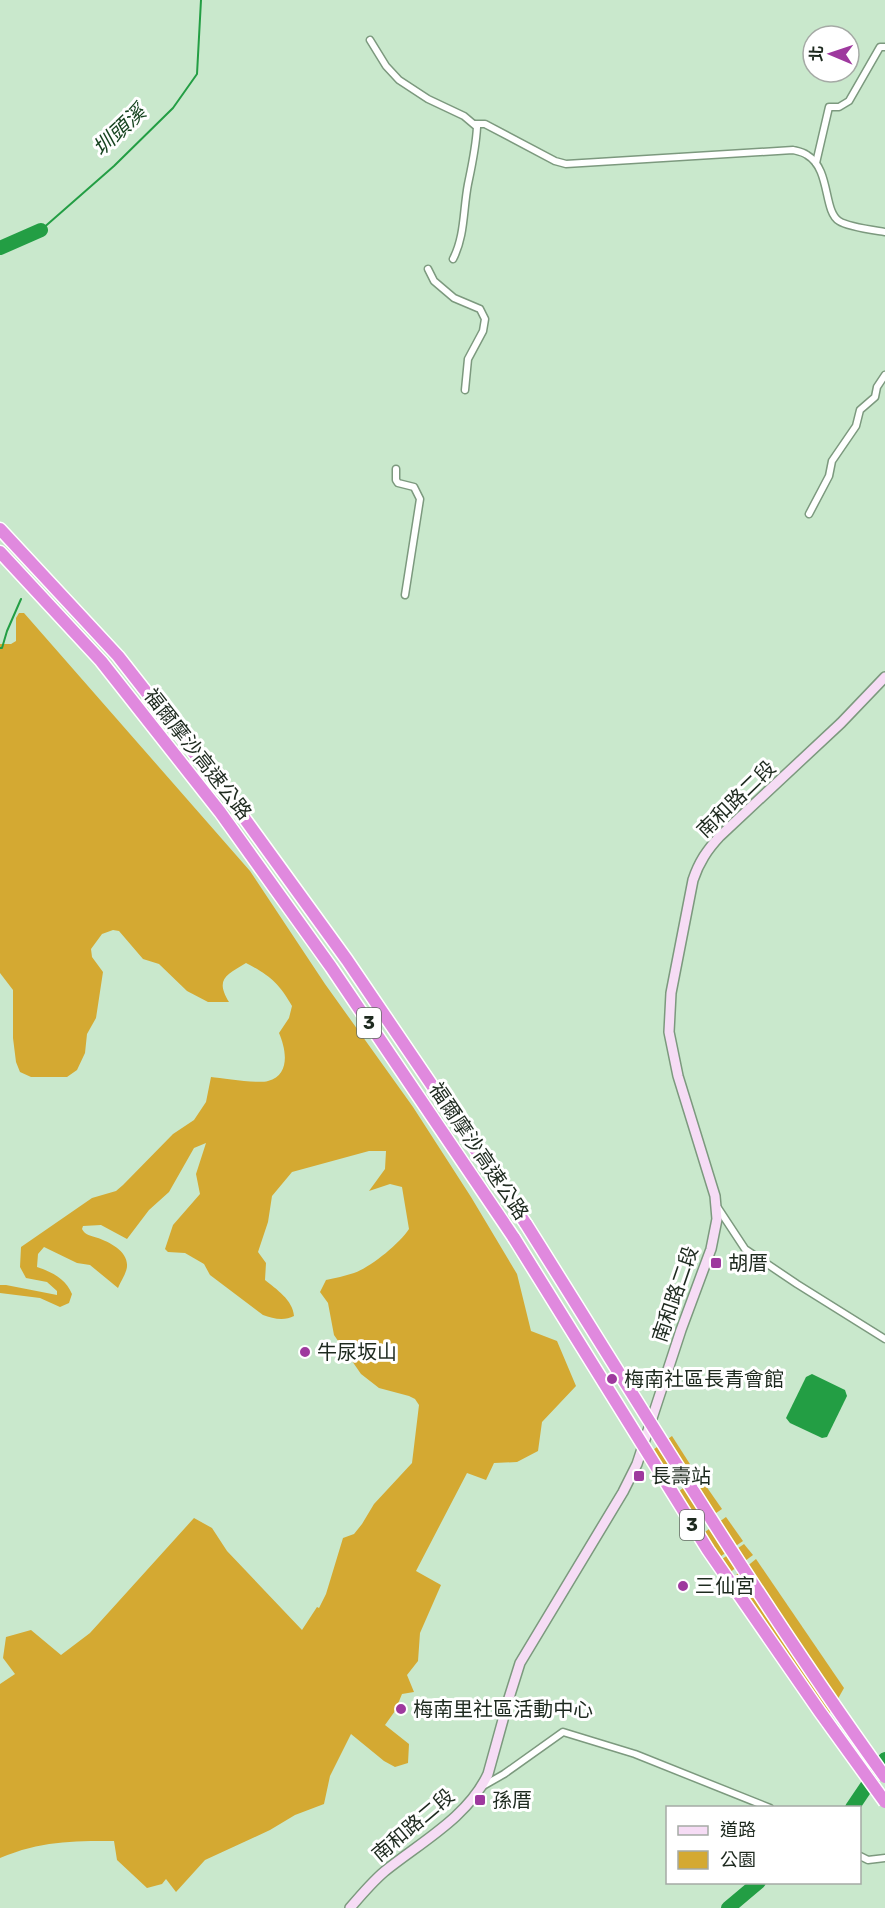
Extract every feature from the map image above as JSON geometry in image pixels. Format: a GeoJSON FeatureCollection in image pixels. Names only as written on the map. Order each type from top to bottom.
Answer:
{"type":"FeatureCollection","features":[{"type":"Feature","properties":{"kind":"highway","name":"福爾摩沙高速公路"},"geometry":{"type":"LineString","coordinates":[[0,529],[118,656],[234,804],[347,960],[526,1224],[739,1564],[832,1703],[885,1777]]}},
{"type":"Feature","properties":{"kind":"highway","name":"福爾摩沙高速公路"},"geometry":{"type":"LineString","coordinates":[[0,552],[101,661],[220,812],[331,967],[514,1238],[708,1550],[885,1802]]}},
{"type":"Feature","properties":{"kind":"main road","name":"南和路二段"},"geometry":{"type":"LineString","coordinates":[[350,1908],[383,1873],[467,1806],[483,1786],[520,1663],[623,1492],[637,1464],[681,1330],[711,1249],[717,1219],[715,1196],[678,1076],[669,1032],[671,993],[693,880],[699,864],[720,836],[842,723],[885,677]]}},
{"type":"Feature","properties":{"kind":"street"},"geometry":{"type":"LineString","coordinates":[[370,40],[386,66],[399,80],[428,99],[464,116],[477,128],[476,150],[468,185],[461,244],[453,259]]}},
{"type":"Feature","properties":{"kind":"street"},"geometry":{"type":"LineString","coordinates":[[816,163],[829,107],[839,107],[849,101],[880,47],[885,47]]}},
{"type":"Feature","properties":{"kind":"street"},"geometry":{"type":"LineString","coordinates":[[475,124],[484,124],[555,161],[566,164],[793,150],[807,155],[816,163],[824,178],[833,216],[840,222],[885,232]]}},
{"type":"Feature","properties":{"kind":"street"},"geometry":{"type":"LineString","coordinates":[[428,269],[434,281],[454,298],[480,309],[485,319],[483,330],[468,359],[465,390]]}},
{"type":"Feature","properties":{"kind":"street"},"geometry":{"type":"LineString","coordinates":[[809,514],[829,476],[832,460],[856,426],[860,410],[875,397],[877,387],[885,375]]}},
{"type":"Feature","properties":{"kind":"street"},"geometry":{"type":"LineString","coordinates":[[396,469],[398,483],[414,487],[420,499],[405,595]]}},
{"type":"Feature","properties":{"kind":"street"},"geometry":{"type":"LineString","coordinates":[[717,1208],[745,1250],[885,1339]]}},
{"type":"Feature","properties":{"kind":"street"},"geometry":{"type":"LineString","coordinates":[[483,1786],[504,1774],[563,1732],[635,1754],[765,1806]]}},
{"type":"Feature","properties":{"kind":"street"},"geometry":{"type":"LineString","coordinates":[[861,1857],[867,1860],[885,1858]]}},
{"type":"Feature","properties":{"kind":"green space"},"geometry":{"type":"Polygon","coordinates":[[[19,613],[24,613],[250,871],[325,984],[413,1107],[471,1197],[517,1274],[531,1331],[557,1341],[576,1386],[542,1422],[538,1451],[517,1462],[494,1463],[486,1480],[467,1473],[416,1571],[441,1585],[420,1633],[418,1661],[407,1675],[414,1692],[402,1694],[395,1711],[385,1725],[409,1744],[408,1763],[395,1767],[384,1761],[351,1734],[330,1776],[324,1804],[295,1815],[270,1830],[205,1860],[176,1892],[166,1879],[162,1884],[147,1888],[117,1860],[114,1841],[42,1845],[0,1858],[0,1684],[15,1674],[3,1658],[6,1637],[31,1630],[61,1655],[90,1633],[194,1518],[212,1528],[227,1551],[302,1630],[317,1607],[319,1608],[326,1594],[343,1538],[354,1534],[374,1504],[412,1463],[419,1405],[409,1396],[379,1388],[361,1374],[334,1335],[328,1303],[320,1292],[326,1280],[361,1270],[384,1254],[409,1229],[402,1187],[390,1184],[369,1191],[385,1169],[386,1151],[369,1151],[292,1172],[272,1196],[268,1222],[258,1252],[266,1263],[265,1280],[287,1300],[294,1316],[279,1319],[263,1315],[210,1275],[204,1264],[185,1253],[168,1252],[165,1249],[173,1225],[200,1194],[196,1174],[206,1143],[194,1148],[169,1192],[149,1210],[127,1239],[101,1225],[83,1226],[82,1229],[87,1234],[112,1245],[124,1256],[127,1268],[118,1288],[90,1265],[77,1263],[44,1247],[38,1254],[37,1267],[53,1274],[66,1284],[72,1294],[69,1303],[60,1307],[40,1298],[0,1293],[0,1285],[6,1285],[57,1295],[57,1291],[47,1282],[26,1278],[20,1267],[21,1247],[92,1198],[116,1191],[123,1185],[173,1134],[194,1120],[206,1102],[211,1077],[256,1082],[275,1078],[285,1061],[279,1033],[289,1018],[292,1006],[273,980],[246,963],[225,978],[223,988],[229,1002],[208,1002],[187,991],[159,964],[143,959],[119,931],[113,930],[102,934],[91,949],[92,957],[103,972],[96,1018],[87,1034],[85,1053],[77,1070],[67,1077],[31,1077],[20,1072],[16,1062],[13,1038],[13,990],[0,973],[0,644],[11,644],[16,641],[16,618],[19,613]]]}},
{"type":"Feature","properties":{"kind":"green space"},"geometry":{"type":"Polygon","coordinates":[[[672,1436],[695,1472],[667,1495],[642,1458],[672,1436]]]}},
{"type":"Feature","properties":{"kind":"green space"},"geometry":{"type":"Polygon","coordinates":[[[699,1476],[722,1509],[691,1530],[670,1498],[699,1476]]]}},
{"type":"Feature","properties":{"kind":"green space"},"geometry":{"type":"Polygon","coordinates":[[[726,1517],[743,1541],[711,1563],[695,1539],[726,1517]]]}},
{"type":"Feature","properties":{"kind":"green space"},"geometry":{"type":"Polygon","coordinates":[[[744,1544],[753,1555],[721,1579],[712,1566],[744,1544]]]}},
{"type":"Feature","properties":{"kind":"green space"},"geometry":{"type":"Polygon","coordinates":[[[756,1559],[844,1688],[822,1727],[725,1584],[756,1559]]]}},
{"type":"Feature","properties":{"kind":"shaded area"},"geometry":{"type":"Polygon","coordinates":[[[812,1374],[845,1390],[847,1396],[827,1437],[822,1438],[790,1423],[786,1418],[806,1377],[812,1374]]]}},
{"type":"Feature","properties":{"kind":"waterway","name":"圳頭溪"},"geometry":{"type":"LineString","coordinates":[[41,230],[114,166],[173,108],[197,74],[201,0]]}},
{"type":"Feature","properties":{"kind":"waterway","name":"圳頭溪"},"geometry":{"type":"LineString","coordinates":[[0,248],[41,230]]}},
{"type":"Feature","properties":{"kind":"waterway"},"geometry":{"type":"LineString","coordinates":[[0,648],[2,648],[21,599]]}},
{"type":"Feature","properties":{"kind":"waterway"},"geometry":{"type":"LineString","coordinates":[[853,1806],[885,1759]]}},
{"type":"Feature","properties":{"kind":"waterway"},"geometry":{"type":"LineString","coordinates":[[728,1908],[757,1884]]}},
{"type":"Feature","properties":{"kind":"place","name":"胡厝"},"geometry":{"type":"Point","coordinates":[716,1263]}},
{"type":"Feature","properties":{"kind":"place","name":"牛尿坂山"},"geometry":{"type":"Point","coordinates":[305,1352]}},
{"type":"Feature","properties":{"kind":"place","name":"梅南社區長青會館"},"geometry":{"type":"Point","coordinates":[612,1379]}},
{"type":"Feature","properties":{"kind":"place","name":"長壽站"},"geometry":{"type":"Point","coordinates":[639,1476]}},
{"type":"Feature","properties":{"kind":"place","name":"三仙宮"},"geometry":{"type":"Point","coordinates":[683,1586]}},
{"type":"Feature","properties":{"kind":"place","name":"梅南里社區活動中心"},"geometry":{"type":"Point","coordinates":[401,1709]}},
{"type":"Feature","properties":{"kind":"place","name":"孫厝"},"geometry":{"type":"Point","coordinates":[480,1800]}}]}
